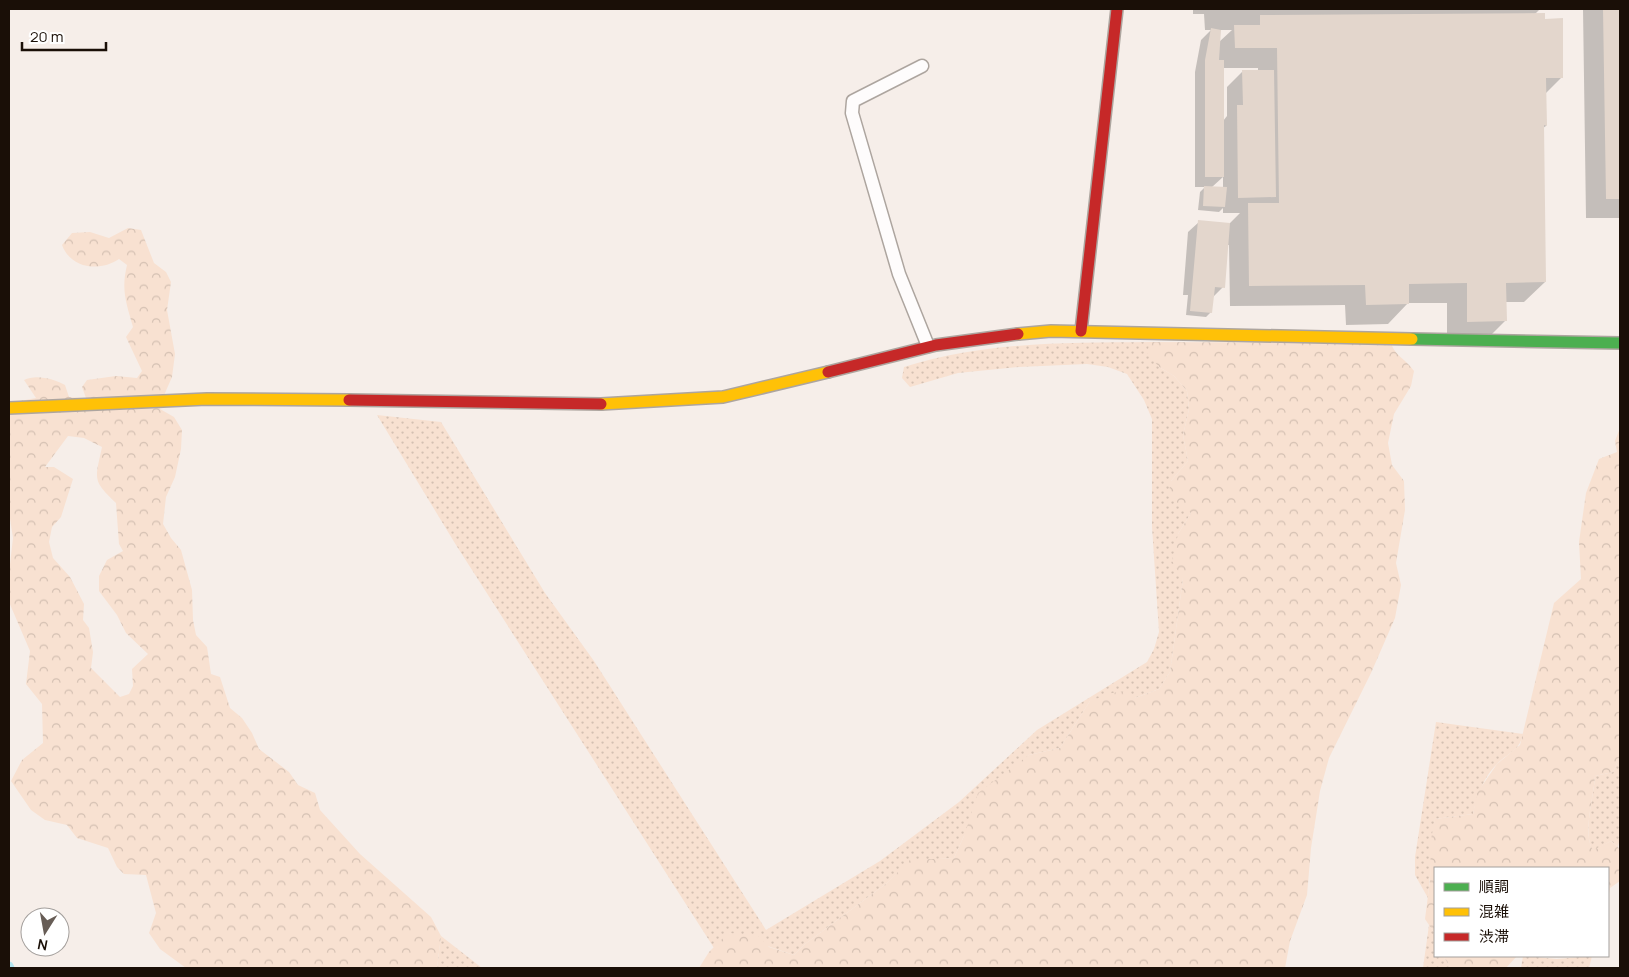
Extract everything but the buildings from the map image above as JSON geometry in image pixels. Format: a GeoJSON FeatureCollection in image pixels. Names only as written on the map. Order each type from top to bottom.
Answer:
{"type":"FeatureCollection","features":[{"type":"Feature","properties":{"kind":"street"},"geometry":{"type":"LineString","coordinates":[[1081,331],[1117,9]]}},
{"type":"Feature","properties":{"kind":"street"},"geometry":{"type":"LineString","coordinates":[[9,408],[118,402],[321,399],[598,405],[696,400],[750,392],[928,346],[1004,336],[1081,331],[1222,336],[1620,343]]}},
{"type":"Feature","properties":{"kind":"lane"},"geometry":{"type":"LineString","coordinates":[[922,66],[853,101],[852,114],[899,274],[928,346]]}},
{"type":"Feature","properties":{"kind":"green space"},"geometry":{"type":"Polygon","coordinates":[[[128,228],[141,230],[154,263],[166,272],[171,282],[167,310],[175,354],[172,377],[160,409],[174,417],[182,430],[181,449],[175,477],[166,497],[163,524],[181,550],[192,590],[193,620],[196,635],[207,647],[211,674],[220,677],[230,708],[242,718],[252,733],[259,749],[289,772],[298,785],[315,793],[320,810],[360,854],[431,917],[441,936],[437,968],[186,968],[160,949],[149,933],[156,913],[146,875],[124,874],[117,867],[108,848],[77,838],[67,825],[45,820],[31,810],[11,781],[22,760],[43,743],[42,704],[26,684],[30,651],[9,602],[9,573],[13,538],[9,512],[9,403],[36,398],[24,380],[29,378],[39,377],[56,381],[65,385],[69,397],[86,398],[82,387],[87,380],[116,376],[137,378],[142,371],[126,337],[133,327],[124,289],[127,265],[119,259],[103,266],[87,266],[72,259],[62,245],[72,233],[90,232],[109,238],[128,228]],[[68,436],[45,467],[54,467],[73,479],[61,517],[52,527],[49,542],[53,558],[70,577],[84,604],[83,620],[89,628],[93,652],[91,668],[120,697],[129,694],[133,686],[132,669],[148,654],[126,633],[117,615],[99,591],[99,576],[107,560],[123,551],[119,544],[116,503],[99,484],[97,479],[102,447],[84,438],[68,436]]]}},
{"type":"Feature","properties":{"kind":"green space"},"geometry":{"type":"Polygon","coordinates":[[[1150,342],[1159,367],[1174,376],[1187,391],[1189,409],[1183,435],[1188,461],[1171,481],[1191,513],[1178,534],[1183,579],[1170,672],[1159,689],[1135,698],[1090,701],[1060,748],[1029,755],[964,836],[954,858],[910,861],[887,883],[805,944],[794,955],[729,933],[714,948],[456,545],[377,415],[441,422],[545,593],[594,661],[766,930],[880,861],[959,802],[1037,730],[1147,662],[1154,649],[1159,632],[1152,527],[1152,419],[1144,400],[1127,374],[1108,367],[1087,364],[1019,367],[958,373],[910,387],[902,378],[904,367],[965,352],[995,348],[1056,343],[1150,342]]]}},
{"type":"Feature","properties":{"kind":"green space"},"geometry":{"type":"Polygon","coordinates":[[[1150,342],[1391,343],[1395,351],[1414,371],[1411,386],[1394,414],[1388,443],[1392,465],[1404,481],[1405,510],[1396,563],[1401,585],[1395,618],[1371,673],[1329,758],[1320,791],[1311,848],[1307,895],[1290,941],[1285,968],[699,968],[709,952],[728,933],[757,935],[769,947],[794,955],[805,944],[887,883],[910,860],[954,858],[964,836],[978,793],[1029,755],[1060,748],[1090,701],[1112,693],[1126,691],[1135,698],[1159,689],[1170,672],[1183,579],[1172,561],[1178,534],[1191,513],[1168,496],[1171,481],[1188,461],[1183,435],[1189,409],[1187,391],[1174,376],[1159,367],[1147,353],[1150,342]]]}},
{"type":"Feature","properties":{"kind":"green space"},"geometry":{"type":"Polygon","coordinates":[[[1620,428],[1620,756],[1613,772],[1595,776],[1589,834],[1593,850],[1611,841],[1620,849],[1620,881],[1610,888],[1609,894],[1609,867],[1434,867],[1434,932],[1425,919],[1430,880],[1431,839],[1435,819],[1473,814],[1477,793],[1497,764],[1520,745],[1554,603],[1581,579],[1579,542],[1586,493],[1599,459],[1617,452],[1615,441],[1620,428]]]}},
{"type":"Feature","properties":{"kind":"green space"},"geometry":{"type":"Polygon","coordinates":[[[1436,722],[1523,734],[1517,747],[1494,767],[1485,780],[1473,814],[1435,819],[1428,898],[1415,875],[1415,857],[1436,722]]]}},
{"type":"Feature","properties":{"kind":"green space"},"geometry":{"type":"Polygon","coordinates":[[[1620,756],[1620,837],[1618,847],[1611,841],[1593,851],[1590,843],[1589,824],[1595,776],[1613,772],[1620,756]]]}},
{"type":"Feature","properties":{"kind":"green space"},"geometry":{"type":"Polygon","coordinates":[[[1429,925],[1434,932],[1434,957],[1444,957],[1451,968],[1423,968],[1429,925]]]}},
{"type":"Feature","properties":{"kind":"green space"},"geometry":{"type":"Polygon","coordinates":[[[441,936],[482,968],[437,968],[441,936]]]}},
{"type":"Feature","properties":{"kind":"green space"},"geometry":{"type":"Polygon","coordinates":[[[1444,957],[1516,957],[1506,968],[1451,968],[1444,957]]]}},
{"type":"Feature","properties":{"kind":"green space"},"geometry":{"type":"Polygon","coordinates":[[[1523,957],[1557,959],[1592,957],[1589,968],[1521,968],[1523,957]]]}},
{"type":"Feature","properties":{"kind":"traffic: fast"},"geometry":{"type":"LineString","coordinates":[[1412,339],[1620,343]]}},
{"type":"Feature","properties":{"kind":"traffic: slow"},"geometry":{"type":"LineString","coordinates":[[1018,334],[1051,331],[1412,339]]}},
{"type":"Feature","properties":{"kind":"traffic: slow"},"geometry":{"type":"LineString","coordinates":[[601,404],[723,397],[828,372]]}},
{"type":"Feature","properties":{"kind":"traffic: slow"},"geometry":{"type":"LineString","coordinates":[[9,408],[207,399],[349,400]]}},
{"type":"Feature","properties":{"kind":"traffic: jam"},"geometry":{"type":"LineString","coordinates":[[1081,331],[1117,9]]}},
{"type":"Feature","properties":{"kind":"traffic: jam"},"geometry":{"type":"LineString","coordinates":[[828,372],[936,345],[1018,334]]}},
{"type":"Feature","properties":{"kind":"traffic: jam"},"geometry":{"type":"LineString","coordinates":[[349,400],[601,404]]}}]}
